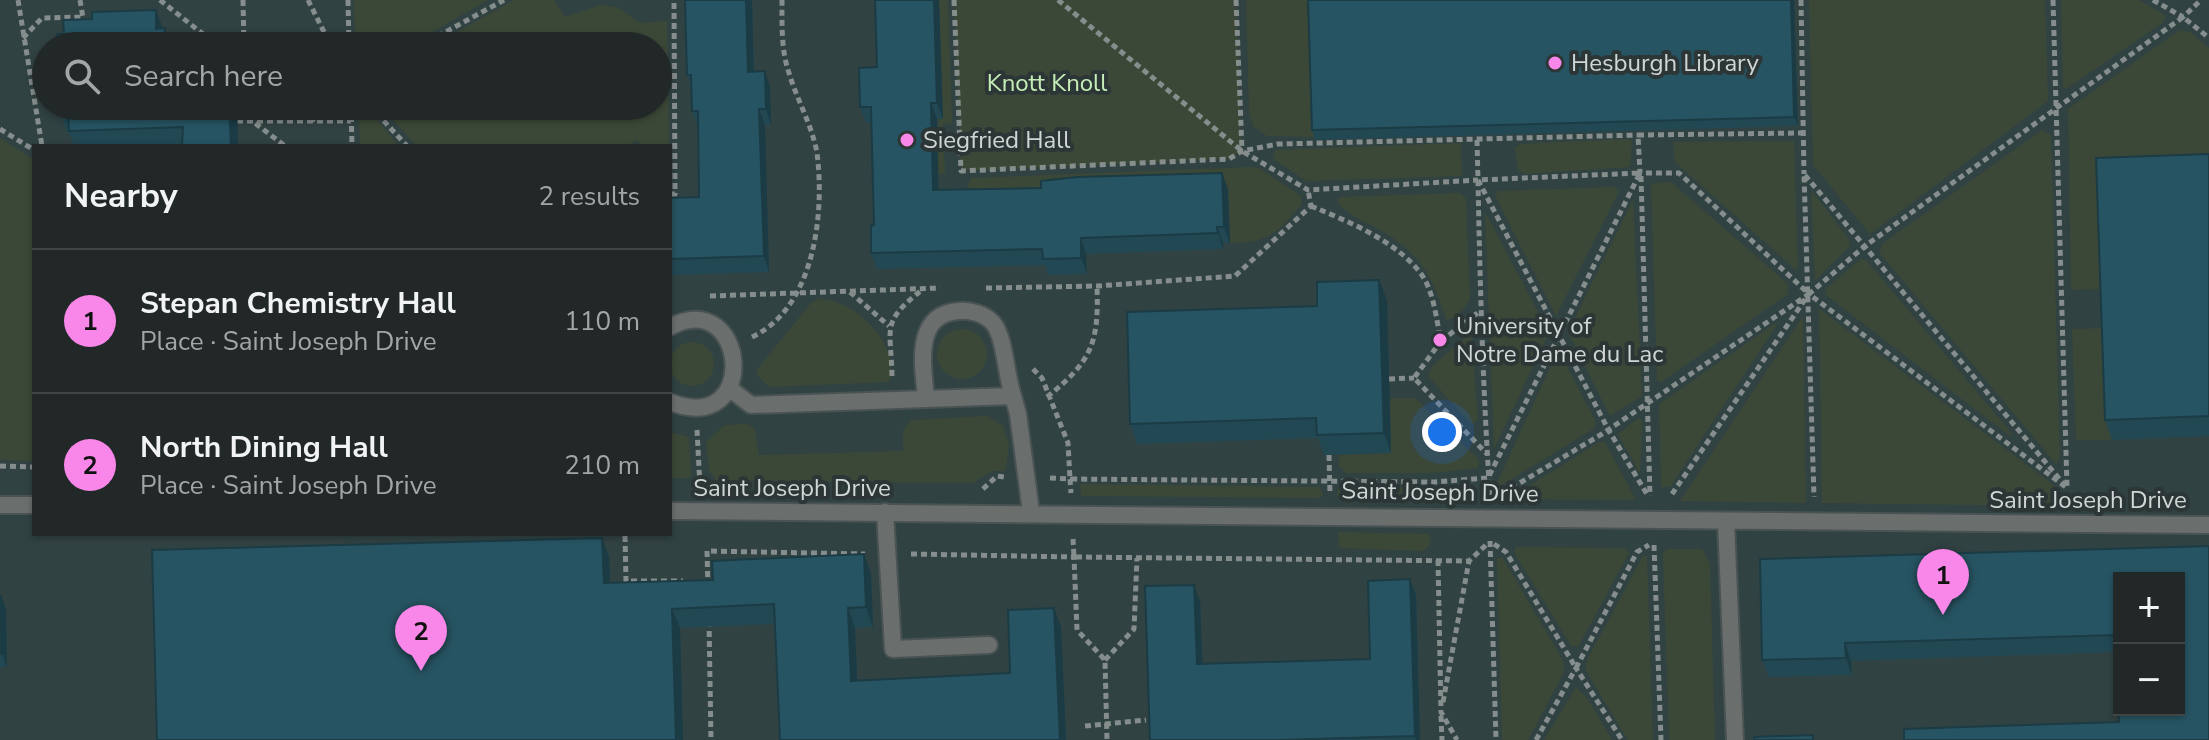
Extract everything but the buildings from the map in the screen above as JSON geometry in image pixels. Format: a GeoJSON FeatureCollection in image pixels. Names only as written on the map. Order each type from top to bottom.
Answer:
{"type":"FeatureCollection","features":[{"type":"Feature","properties":{"kind":"street"},"geometry":{"type":"LineString","coordinates":[[926,398],[923,338],[936,319],[956,311],[979,313],[993,323],[1001,338],[1005,373],[1018,414],[1031,512]]}},
{"type":"Feature","properties":{"kind":"street"},"geometry":{"type":"LineString","coordinates":[[672,326],[687,321],[701,321],[725,336],[736,362],[729,388],[708,405],[682,407],[672,403]]}},
{"type":"Feature","properties":{"kind":"street"},"geometry":{"type":"LineString","coordinates":[[729,388],[751,405],[1013,396]]}},
{"type":"Feature","properties":{"kind":"street"},"geometry":{"type":"LineString","coordinates":[[0,505],[32,505]]}},
{"type":"Feature","properties":{"kind":"street","name":"Saint Joseph Drive"},"geometry":{"type":"LineString","coordinates":[[672,511],[2209,525]]}},
{"type":"Feature","properties":{"kind":"street"},"geometry":{"type":"LineString","coordinates":[[885,512],[893,649],[989,645]]}},
{"type":"Feature","properties":{"kind":"street"},"geometry":{"type":"LineString","coordinates":[[1726,521],[1735,740]]}},
{"type":"Feature","properties":{"kind":"path"},"geometry":{"type":"LineString","coordinates":[[18,0],[32,92]]}},
{"type":"Feature","properties":{"kind":"path"},"geometry":{"type":"LineString","coordinates":[[80,0],[81,17]]}},
{"type":"Feature","properties":{"kind":"path"},"geometry":{"type":"LineString","coordinates":[[160,0],[200,32]]}},
{"type":"Feature","properties":{"kind":"path"},"geometry":{"type":"LineString","coordinates":[[243,0],[244,32]]}},
{"type":"Feature","properties":{"kind":"path"},"geometry":{"type":"LineString","coordinates":[[308,0],[324,32]]}},
{"type":"Feature","properties":{"kind":"path"},"geometry":{"type":"LineString","coordinates":[[348,0],[349,32]]}},
{"type":"Feature","properties":{"kind":"path"},"geometry":{"type":"LineString","coordinates":[[446,32],[504,0]]}},
{"type":"Feature","properties":{"kind":"path"},"geometry":{"type":"LineString","coordinates":[[672,194],[675,194],[676,179],[674,0]]}},
{"type":"Feature","properties":{"kind":"path"},"geometry":{"type":"LineString","coordinates":[[748,330],[753,338],[798,293],[819,214],[819,179],[812,133],[789,73],[782,0]]}},
{"type":"Feature","properties":{"kind":"path"},"geometry":{"type":"LineString","coordinates":[[954,0],[961,171],[1229,159],[1242,151],[1278,144],[1804,133]]}},
{"type":"Feature","properties":{"kind":"path"},"geometry":{"type":"LineString","coordinates":[[1058,0],[1242,151],[1308,190],[1679,173],[1809,294],[2067,488]]}},
{"type":"Feature","properties":{"kind":"path"},"geometry":{"type":"LineString","coordinates":[[1236,0],[1242,151]]}},
{"type":"Feature","properties":{"kind":"path"},"geometry":{"type":"LineString","coordinates":[[1801,0],[1814,503]]}},
{"type":"Feature","properties":{"kind":"path"},"geometry":{"type":"LineString","coordinates":[[2053,0],[2067,488]]}},
{"type":"Feature","properties":{"kind":"path"},"geometry":{"type":"LineString","coordinates":[[2153,0],[2183,17],[2209,38]]}},
{"type":"Feature","properties":{"kind":"path"},"geometry":{"type":"LineString","coordinates":[[1477,140],[1486,453],[1490,494],[1502,494],[1608,429],[1809,294],[1865,246],[2183,17],[2201,0]]}},
{"type":"Feature","properties":{"kind":"path"},"geometry":{"type":"LineString","coordinates":[[22,39],[42,18],[81,17],[92,27]]}},
{"type":"Feature","properties":{"kind":"path"},"geometry":{"type":"LineString","coordinates":[[37,120],[42,144]]}},
{"type":"Feature","properties":{"kind":"path"},"geometry":{"type":"LineString","coordinates":[[251,120],[282,144]]}},
{"type":"Feature","properties":{"kind":"path"},"geometry":{"type":"LineString","coordinates":[[383,120],[405,144]]}},
{"type":"Feature","properties":{"kind":"path"},"geometry":{"type":"LineString","coordinates":[[237,121],[351,121],[352,144]]}},
{"type":"Feature","properties":{"kind":"path"},"geometry":{"type":"LineString","coordinates":[[0,129],[32,149]]}},
{"type":"Feature","properties":{"kind":"path"},"geometry":{"type":"LineString","coordinates":[[1638,135],[1650,401],[1648,496]]}},
{"type":"Feature","properties":{"kind":"path"},"geometry":{"type":"LineString","coordinates":[[1488,478],[1640,173]]}},
{"type":"Feature","properties":{"kind":"path"},"geometry":{"type":"LineString","coordinates":[[1804,174],[2067,488]]}},
{"type":"Feature","properties":{"kind":"path"},"geometry":{"type":"LineString","coordinates":[[1478,180],[1557,335],[1648,496]]}},
{"type":"Feature","properties":{"kind":"path"},"geometry":{"type":"LineString","coordinates":[[1308,190],[1311,206]]}},
{"type":"Feature","properties":{"kind":"path"},"geometry":{"type":"LineString","coordinates":[[983,288],[1097,286],[1235,276],[1311,206]]}},
{"type":"Feature","properties":{"kind":"path"},"geometry":{"type":"LineString","coordinates":[[1311,206],[1373,236],[1419,270],[1431,294],[1441,341]]}},
{"type":"Feature","properties":{"kind":"path"},"geometry":{"type":"LineString","coordinates":[[1047,397],[1076,373],[1092,349],[1099,326],[1097,286]]}},
{"type":"Feature","properties":{"kind":"path"},"geometry":{"type":"LineString","coordinates":[[889,382],[892,375],[889,326],[898,309],[924,288]]}},
{"type":"Feature","properties":{"kind":"path"},"geometry":{"type":"LineString","coordinates":[[719,302],[703,296],[954,288]]}},
{"type":"Feature","properties":{"kind":"path"},"geometry":{"type":"LineString","coordinates":[[998,288],[1000,300]]}},
{"type":"Feature","properties":{"kind":"path"},"geometry":{"type":"LineString","coordinates":[[849,291],[889,326]]}},
{"type":"Feature","properties":{"kind":"path"},"geometry":{"type":"LineString","coordinates":[[1648,496],[1674,494],[1809,294]]}},
{"type":"Feature","properties":{"kind":"path"},"geometry":{"type":"LineString","coordinates":[[1414,378],[1441,341],[1481,310]]}},
{"type":"Feature","properties":{"kind":"path"},"geometry":{"type":"LineString","coordinates":[[1027,363],[1042,378],[1047,397],[1068,443],[1070,479],[1330,481],[1488,478]]}},
{"type":"Feature","properties":{"kind":"path"},"geometry":{"type":"LineString","coordinates":[[1389,379],[1414,378],[1486,453]]}},
{"type":"Feature","properties":{"kind":"path"},"geometry":{"type":"LineString","coordinates":[[685,428],[699,431],[700,488]]}},
{"type":"Feature","properties":{"kind":"path"},"geometry":{"type":"LineString","coordinates":[[1329,455],[1330,481]]}},
{"type":"Feature","properties":{"kind":"path"},"geometry":{"type":"LineString","coordinates":[[0,466],[32,467]]}},
{"type":"Feature","properties":{"kind":"path"},"geometry":{"type":"LineString","coordinates":[[625,536],[626,581],[708,581]]}},
{"type":"Feature","properties":{"kind":"path"},"geometry":{"type":"LineString","coordinates":[[1457,740],[1441,712],[1469,561],[1490,541]]}},
{"type":"Feature","properties":{"kind":"path"},"geometry":{"type":"LineString","coordinates":[[1490,541],[1506,552],[1622,740]]}},
{"type":"Feature","properties":{"kind":"path"},"geometry":{"type":"LineString","coordinates":[[1490,541],[1496,740]]}},
{"type":"Feature","properties":{"kind":"path"},"geometry":{"type":"LineString","coordinates":[[1536,740],[1637,552],[1654,541],[1661,740]]}},
{"type":"Feature","properties":{"kind":"path"},"geometry":{"type":"LineString","coordinates":[[1074,557],[1469,561]]}},
{"type":"Feature","properties":{"kind":"path"},"geometry":{"type":"LineString","coordinates":[[1105,660],[1134,629],[1137,558]]}},
{"type":"Feature","properties":{"kind":"path"},"geometry":{"type":"LineString","coordinates":[[1438,560],[1442,740]]}},
{"type":"Feature","properties":{"kind":"path"},"geometry":{"type":"LineString","coordinates":[[1085,726],[1146,720]]}},
{"type":"Feature","properties":{"kind":"shaded area","name":"University of Notre Dame du Lac"},"geometry":{"type":"Polygon","coordinates":[[[0,0],[2209,0],[2209,740],[0,740],[0,0]]]}},
{"type":"Feature","properties":{"kind":"green space"},"geometry":{"type":"Polygon","coordinates":[[[354,0],[488,0],[432,32],[355,32],[354,0]]]}},
{"type":"Feature","properties":{"kind":"green space"},"geometry":{"type":"Polygon","coordinates":[[[514,0],[554,0],[565,17],[601,5],[617,7],[640,23],[667,21],[667,32],[457,32],[514,0]]]}},
{"type":"Feature","properties":{"kind":"green space"},"geometry":{"type":"Polygon","coordinates":[[[939,0],[948,0],[952,123],[943,124],[945,174],[933,174],[938,157],[939,0]]]}},
{"type":"Feature","properties":{"kind":"green space","name":"Knott Knoll"},"geometry":{"type":"Polygon","coordinates":[[[954,0],[1236,0],[1242,151],[1229,159],[961,171],[954,0]]]}},
{"type":"Feature","properties":{"kind":"green space"},"geometry":{"type":"Polygon","coordinates":[[[1246,0],[1311,0],[1315,137],[1267,136],[1253,126],[1249,111],[1246,0]]]}},
{"type":"Feature","properties":{"kind":"green space"},"geometry":{"type":"Polygon","coordinates":[[[1809,0],[2045,0],[2048,101],[1870,234],[1813,165],[1809,0]]]}},
{"type":"Feature","properties":{"kind":"green space"},"geometry":{"type":"Polygon","coordinates":[[[2061,0],[2139,0],[2165,15],[2165,21],[2066,89],[2063,87],[2061,0]]]}},
{"type":"Feature","properties":{"kind":"green space"},"geometry":{"type":"Polygon","coordinates":[[[2180,30],[2190,32],[2209,48],[2209,174],[2107,289],[2071,290],[2068,109],[2180,30]]]}},
{"type":"Feature","properties":{"kind":"green space"},"geometry":{"type":"Polygon","coordinates":[[[359,120],[377,120],[397,144],[360,144],[359,120]]]}},
{"type":"Feature","properties":{"kind":"green space"},"geometry":{"type":"Polygon","coordinates":[[[393,120],[669,120],[669,144],[641,144],[636,140],[630,144],[414,144],[393,120]]]}},
{"type":"Feature","properties":{"kind":"green space"},"geometry":{"type":"Polygon","coordinates":[[[2042,130],[2051,135],[2060,458],[2056,464],[1879,252],[1882,244],[2042,130]]]}},
{"type":"Feature","properties":{"kind":"green space"},"geometry":{"type":"Polygon","coordinates":[[[0,138],[32,159],[32,461],[0,460],[0,138]]]}},
{"type":"Feature","properties":{"kind":"green space"},"geometry":{"type":"Polygon","coordinates":[[[1632,141],[1630,167],[1524,174],[1518,170],[1515,148],[1520,144],[1632,141]]]}},
{"type":"Feature","properties":{"kind":"green space"},"geometry":{"type":"Polygon","coordinates":[[[1794,141],[1796,270],[1675,162],[1673,142],[1794,141]]]}},
{"type":"Feature","properties":{"kind":"green space"},"geometry":{"type":"Polygon","coordinates":[[[1461,143],[1462,176],[1307,181],[1275,160],[1273,155],[1276,150],[1461,143]]]}},
{"type":"Feature","properties":{"kind":"green space"},"geometry":{"type":"Polygon","coordinates":[[[1259,168],[1301,196],[1301,205],[1277,230],[1254,241],[1230,243],[1227,188],[962,206],[971,178],[1259,168]]]}},
{"type":"Feature","properties":{"kind":"green space"},"geometry":{"type":"Polygon","coordinates":[[[1671,182],[1788,284],[1788,294],[1661,382],[1657,380],[1651,188],[1653,183],[1671,182]]]}},
{"type":"Feature","properties":{"kind":"green space"},"geometry":{"type":"Polygon","coordinates":[[[1614,187],[1619,191],[1556,316],[1495,195],[1498,191],[1614,187]]]}},
{"type":"Feature","properties":{"kind":"green space"},"geometry":{"type":"Polygon","coordinates":[[[1811,190],[1849,239],[1850,246],[1815,281],[1811,190]]]}},
{"type":"Feature","properties":{"kind":"green space"},"geometry":{"type":"Polygon","coordinates":[[[1460,193],[1466,199],[1470,297],[1461,312],[1446,320],[1429,277],[1413,255],[1390,236],[1338,203],[1339,197],[1460,193]]]}},
{"type":"Feature","properties":{"kind":"green space"},"geometry":{"type":"Polygon","coordinates":[[[1633,200],[1642,396],[1610,416],[1568,332],[1633,200]]]}},
{"type":"Feature","properties":{"kind":"green space"},"geometry":{"type":"Polygon","coordinates":[[[1485,212],[1546,327],[1547,337],[1494,449],[1485,212]]]}},
{"type":"Feature","properties":{"kind":"green space"},"geometry":{"type":"Polygon","coordinates":[[[1861,259],[1867,261],[2012,434],[2010,436],[1826,295],[1825,289],[1861,259]]]}},
{"type":"Feature","properties":{"kind":"green space"},"geometry":{"type":"Polygon","coordinates":[[[820,299],[847,307],[872,327],[889,354],[889,382],[769,387],[756,374],[812,302],[820,299]]]}},
{"type":"Feature","properties":{"kind":"green space"},"geometry":{"type":"Polygon","coordinates":[[[1819,309],[2051,483],[2060,494],[2060,506],[1822,503],[1819,309]]]}},
{"type":"Feature","properties":{"kind":"green space"},"geometry":{"type":"Polygon","coordinates":[[[1803,316],[1806,503],[1680,501],[1803,316]]]}},
{"type":"Feature","properties":{"kind":"green space"},"geometry":{"type":"Polygon","coordinates":[[[1780,320],[1670,487],[1661,487],[1659,404],[1780,320]]]}},
{"type":"Feature","properties":{"kind":"green space"},"geometry":{"type":"Polygon","coordinates":[[[2108,328],[2112,440],[2076,440],[2072,329],[2108,328]]]}},
{"type":"Feature","properties":{"kind":"green space"},"geometry":{"type":"Polygon","coordinates":[[[962,329],[980,336],[987,354],[980,372],[962,379],[944,372],[937,354],[944,336],[962,329]]]}},
{"type":"Feature","properties":{"kind":"green space"},"geometry":{"type":"Polygon","coordinates":[[[1471,333],[1478,419],[1472,425],[1428,376],[1432,366],[1471,333]]]}},
{"type":"Feature","properties":{"kind":"green space"},"geometry":{"type":"Polygon","coordinates":[[[692,342],[708,348],[714,364],[708,380],[692,386],[676,380],[672,372],[672,356],[676,348],[692,342]]]}},
{"type":"Feature","properties":{"kind":"green space"},"geometry":{"type":"Polygon","coordinates":[[[1558,350],[1595,420],[1595,428],[1500,486],[1498,481],[1558,350]]]}},
{"type":"Feature","properties":{"kind":"green space"},"geometry":{"type":"Polygon","coordinates":[[[1390,398],[1415,398],[1479,460],[1478,468],[1432,473],[1347,473],[1339,467],[1339,455],[1391,453],[1390,398]]]}},
{"type":"Feature","properties":{"kind":"green space"},"geometry":{"type":"Polygon","coordinates":[[[988,416],[1003,426],[1009,446],[1005,471],[992,471],[973,483],[717,481],[709,471],[706,442],[725,425],[748,424],[755,429],[759,455],[903,451],[903,431],[911,420],[988,416]]]}},
{"type":"Feature","properties":{"kind":"green space"},"geometry":{"type":"Polygon","coordinates":[[[1639,418],[1642,420],[1640,474],[1618,434],[1639,418]]]}},
{"type":"Feature","properties":{"kind":"green space"},"geometry":{"type":"Polygon","coordinates":[[[672,433],[689,437],[691,478],[672,478],[672,433]]]}},
{"type":"Feature","properties":{"kind":"green space"},"geometry":{"type":"Polygon","coordinates":[[[1601,441],[1605,442],[1636,500],[1508,499],[1601,441]]]}},
{"type":"Feature","properties":{"kind":"green space"},"geometry":{"type":"Polygon","coordinates":[[[1080,484],[1320,487],[1323,494],[1320,498],[1081,496],[1080,484]]]}},
{"type":"Feature","properties":{"kind":"green space"},"geometry":{"type":"Polygon","coordinates":[[[1477,486],[1477,500],[1338,498],[1337,495],[1339,488],[1477,486]]]}},
{"type":"Feature","properties":{"kind":"green space"},"geometry":{"type":"Polygon","coordinates":[[[1338,532],[1429,534],[1431,544],[1423,551],[1339,548],[1338,532]]]}},
{"type":"Feature","properties":{"kind":"green space"},"geometry":{"type":"Polygon","coordinates":[[[1516,547],[1625,548],[1629,553],[1578,647],[1571,646],[1514,552],[1516,547]]]}},
{"type":"Feature","properties":{"kind":"green space"},"geometry":{"type":"Polygon","coordinates":[[[1667,549],[1702,549],[1710,564],[1715,740],[1669,740],[1663,553],[1667,549]]]}},
{"type":"Feature","properties":{"kind":"green space"},"geometry":{"type":"Polygon","coordinates":[[[1643,556],[1647,556],[1653,740],[1628,740],[1586,671],[1586,662],[1643,556]]]}},
{"type":"Feature","properties":{"kind":"green space"},"geometry":{"type":"Polygon","coordinates":[[[1502,557],[1564,662],[1564,672],[1528,740],[1502,740],[1497,559],[1502,557]]]}},
{"type":"Feature","properties":{"kind":"green space"},"geometry":{"type":"Polygon","coordinates":[[[1576,687],[1587,698],[1612,740],[1544,740],[1576,687]]]}},
{"type":"Feature","properties":{"kind":"place","name":"Hesburgh Library"},"geometry":{"type":"Point","coordinates":[1555,63]}},
{"type":"Feature","properties":{"kind":"place","name":"Siegfried Hall"},"geometry":{"type":"Point","coordinates":[907,140]}},
{"type":"Feature","properties":{"kind":"place","name":"University of Notre Dame du Lac"},"geometry":{"type":"Point","coordinates":[1440,340]}},
{"type":"Feature","properties":{"kind":"place","name":"Stepan Chemistry Hall"},"geometry":{"type":"Point","coordinates":[1943,615]}},
{"type":"Feature","properties":{"kind":"place","name":"North Dining Hall"},"geometry":{"type":"Point","coordinates":[421,671]}}]}
